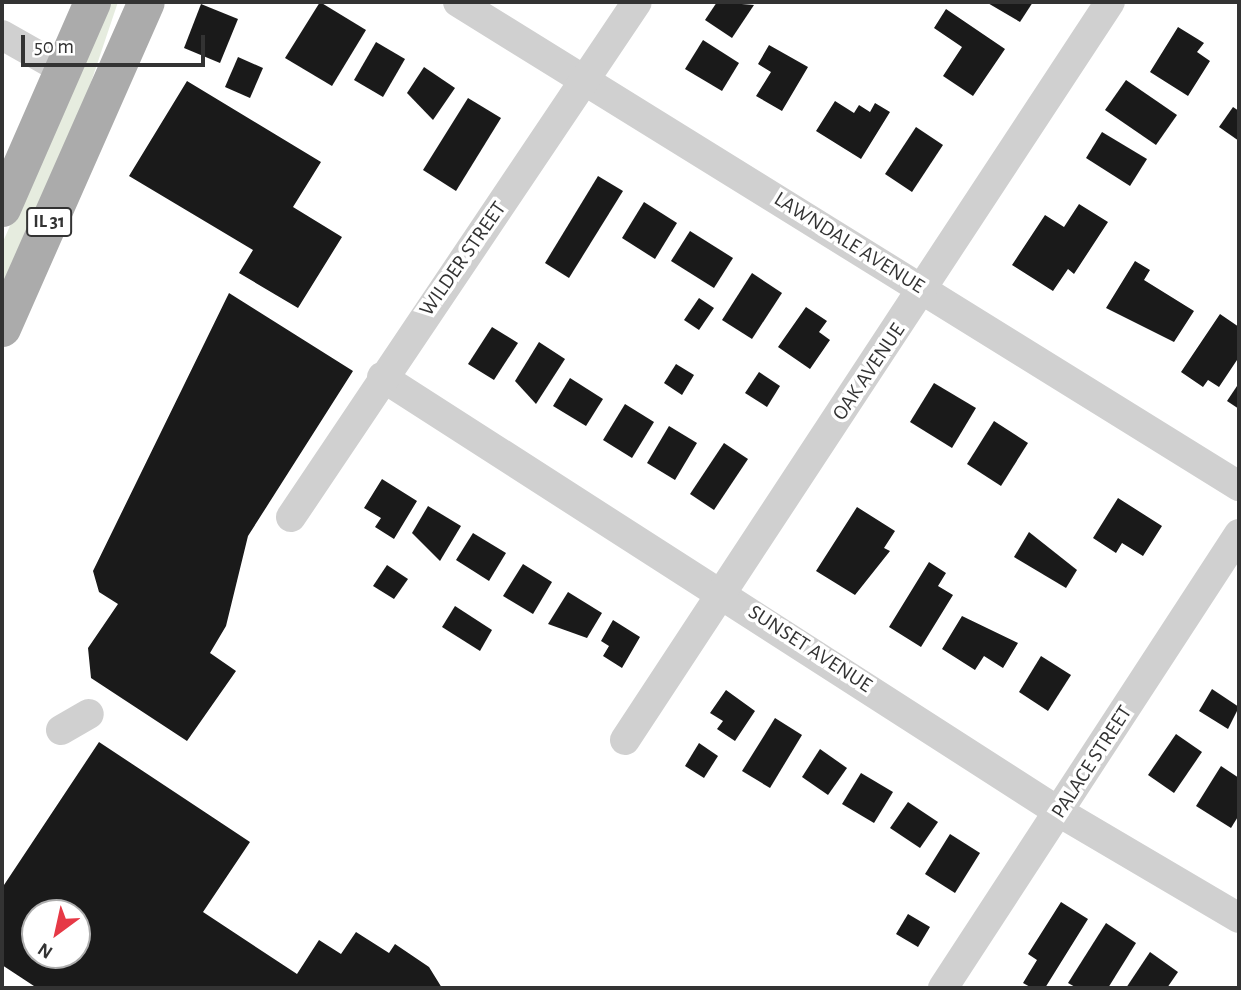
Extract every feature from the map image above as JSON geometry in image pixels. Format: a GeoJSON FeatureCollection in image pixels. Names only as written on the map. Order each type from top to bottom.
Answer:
{"type":"FeatureCollection","features":[{"type":"Feature","properties":{"kind":"main road","name":"IL 31"},"geometry":{"type":"LineString","coordinates":[[2,328],[146,2]]}},
{"type":"Feature","properties":{"kind":"main road"},"geometry":{"type":"LineString","coordinates":[[2,208],[62,69],[87,3]]}},
{"type":"Feature","properties":{"kind":"street","name":"LAWNDALE AVENUE"},"geometry":{"type":"LineString","coordinates":[[458,2],[1239,486]]}},
{"type":"Feature","properties":{"kind":"street","name":"WILDER STREET"},"geometry":{"type":"LineString","coordinates":[[291,517],[382,377],[636,2]]}},
{"type":"Feature","properties":{"kind":"street","name":"OAK AVENUE"},"geometry":{"type":"LineString","coordinates":[[625,740],[1110,2]]}},
{"type":"Feature","properties":{"kind":"street"},"geometry":{"type":"LineString","coordinates":[[2,35],[62,69]]}},
{"type":"Feature","properties":{"kind":"street","name":"SUNSET AVENUE"},"geometry":{"type":"LineString","coordinates":[[382,377],[722,591],[1059,812],[1239,918]]}},
{"type":"Feature","properties":{"kind":"street","name":"PALACE STREET"},"geometry":{"type":"LineString","coordinates":[[943,988],[1239,534]]}},
{"type":"Feature","properties":{"kind":"street"},"geometry":{"type":"LineString","coordinates":[[61,730],[89,714]]}},
{"type":"Feature","properties":{"kind":"shaded area"},"geometry":{"type":"Polygon","coordinates":[[[108,2],[118,2],[84,103],[2,293],[2,244],[108,2]]]}},
{"type":"Feature","properties":{"kind":"building"},"geometry":{"type":"Polygon","coordinates":[[[320,2],[366,30],[332,86],[285,58],[320,2]]]}},
{"type":"Feature","properties":{"kind":"building"},"geometry":{"type":"Polygon","coordinates":[[[717,2],[754,5],[732,38],[705,20],[717,2]]]}},
{"type":"Feature","properties":{"kind":"building"},"geometry":{"type":"Polygon","coordinates":[[[986,2],[1033,2],[1020,22],[986,2]]]}},
{"type":"Feature","properties":{"kind":"building"},"geometry":{"type":"Polygon","coordinates":[[[201,4],[238,19],[220,63],[184,48],[201,4]]]}},
{"type":"Feature","properties":{"kind":"building"},"geometry":{"type":"Polygon","coordinates":[[[946,9],[1005,49],[973,96],[943,76],[962,47],[934,28],[946,9]]]}},
{"type":"Feature","properties":{"kind":"building"},"geometry":{"type":"Polygon","coordinates":[[[1178,27],[1204,43],[1197,52],[1210,61],[1188,96],[1150,72],[1178,27]]]}},
{"type":"Feature","properties":{"kind":"building"},"geometry":{"type":"Polygon","coordinates":[[[703,40],[739,63],[722,91],[685,69],[703,40]]]}},
{"type":"Feature","properties":{"kind":"building"},"geometry":{"type":"Polygon","coordinates":[[[376,42],[405,59],[383,97],[354,80],[376,42]]]}},
{"type":"Feature","properties":{"kind":"building"},"geometry":{"type":"Polygon","coordinates":[[[769,45],[808,67],[782,111],[756,96],[771,72],[758,64],[769,45]]]}},
{"type":"Feature","properties":{"kind":"building"},"geometry":{"type":"Polygon","coordinates":[[[238,57],[263,68],[250,98],[225,87],[238,57]]]}},
{"type":"Feature","properties":{"kind":"building"},"geometry":{"type":"Polygon","coordinates":[[[424,67],[455,88],[433,120],[407,93],[424,67]]]}},
{"type":"Feature","properties":{"kind":"building"},"geometry":{"type":"Polygon","coordinates":[[[1126,80],[1177,115],[1156,145],[1105,110],[1126,80]]]}},
{"type":"Feature","properties":{"kind":"building"},"geometry":{"type":"Polygon","coordinates":[[[187,81],[321,162],[293,207],[342,237],[298,308],[239,273],[253,250],[129,176],[187,81]]]}},
{"type":"Feature","properties":{"kind":"building"},"geometry":{"type":"Polygon","coordinates":[[[468,98],[501,118],[456,191],[423,170],[468,98]]]}},
{"type":"Feature","properties":{"kind":"building"},"geometry":{"type":"Polygon","coordinates":[[[835,101],[854,113],[859,105],[870,112],[875,103],[890,112],[861,159],[816,131],[835,101]]]}},
{"type":"Feature","properties":{"kind":"building"},"geometry":{"type":"Polygon","coordinates":[[[1233,107],[1239,111],[1239,141],[1219,127],[1233,107]]]}},
{"type":"Feature","properties":{"kind":"building"},"geometry":{"type":"Polygon","coordinates":[[[916,127],[943,145],[912,192],[885,174],[916,127]]]}},
{"type":"Feature","properties":{"kind":"building"},"geometry":{"type":"Polygon","coordinates":[[[1102,132],[1147,159],[1130,186],[1086,158],[1102,132]]]}},
{"type":"Feature","properties":{"kind":"building"},"geometry":{"type":"Polygon","coordinates":[[[598,176],[623,191],[569,278],[545,263],[598,176]]]}},
{"type":"Feature","properties":{"kind":"building"},"geometry":{"type":"Polygon","coordinates":[[[644,202],[677,223],[655,259],[622,238],[644,202]]]}},
{"type":"Feature","properties":{"kind":"building"},"geometry":{"type":"Polygon","coordinates":[[[1079,204],[1108,222],[1074,274],[1068,269],[1053,291],[1012,265],[1045,215],[1064,227],[1079,204]]]}},
{"type":"Feature","properties":{"kind":"building"},"geometry":{"type":"Polygon","coordinates":[[[690,231],[733,258],[714,288],[671,261],[690,231]]]}},
{"type":"Feature","properties":{"kind":"building"},"geometry":{"type":"Polygon","coordinates":[[[1135,261],[1150,270],[1144,280],[1194,311],[1174,342],[1106,308],[1135,261]]]}},
{"type":"Feature","properties":{"kind":"building"},"geometry":{"type":"Polygon","coordinates":[[[752,273],[782,293],[752,339],[722,320],[752,273]]]}},
{"type":"Feature","properties":{"kind":"building"},"geometry":{"type":"Polygon","coordinates":[[[229,293],[353,371],[248,536],[226,626],[210,653],[236,671],[187,741],[91,678],[88,648],[118,604],[99,592],[93,571],[229,293]]]}},
{"type":"Feature","properties":{"kind":"building"},"geometry":{"type":"Polygon","coordinates":[[[699,298],[714,308],[699,330],[684,320],[699,298]]]}},
{"type":"Feature","properties":{"kind":"building"},"geometry":{"type":"Polygon","coordinates":[[[806,307],[827,321],[819,332],[830,340],[810,369],[778,347],[806,307]]]}},
{"type":"Feature","properties":{"kind":"building"},"geometry":{"type":"Polygon","coordinates":[[[1220,314],[1239,327],[1239,357],[1219,387],[1208,380],[1203,387],[1181,372],[1220,314]]]}},
{"type":"Feature","properties":{"kind":"building"},"geometry":{"type":"Polygon","coordinates":[[[492,327],[518,343],[494,380],[468,364],[492,327]]]}},
{"type":"Feature","properties":{"kind":"building"},"geometry":{"type":"Polygon","coordinates":[[[539,342],[565,359],[536,404],[515,381],[539,342]]]}},
{"type":"Feature","properties":{"kind":"building"},"geometry":{"type":"Polygon","coordinates":[[[676,364],[694,375],[682,395],[664,383],[676,364]]]}},
{"type":"Feature","properties":{"kind":"building"},"geometry":{"type":"Polygon","coordinates":[[[759,372],[780,386],[767,407],[745,393],[759,372]]]}},
{"type":"Feature","properties":{"kind":"building"},"geometry":{"type":"Polygon","coordinates":[[[570,378],[603,399],[586,426],[553,406],[570,378]]]}},
{"type":"Feature","properties":{"kind":"building"},"geometry":{"type":"Polygon","coordinates":[[[934,383],[976,408],[952,448],[910,422],[934,383]]]}},
{"type":"Feature","properties":{"kind":"building"},"geometry":{"type":"Polygon","coordinates":[[[1239,383],[1239,409],[1227,401],[1239,383]]]}},
{"type":"Feature","properties":{"kind":"building"},"geometry":{"type":"Polygon","coordinates":[[[625,404],[654,422],[632,458],[603,440],[625,404]]]}},
{"type":"Feature","properties":{"kind":"building"},"geometry":{"type":"Polygon","coordinates":[[[994,421],[1028,443],[1001,486],[967,464],[994,421]]]}},
{"type":"Feature","properties":{"kind":"building"},"geometry":{"type":"Polygon","coordinates":[[[669,426],[697,443],[675,480],[647,463],[669,426]]]}},
{"type":"Feature","properties":{"kind":"building"},"geometry":{"type":"Polygon","coordinates":[[[724,443],[748,459],[714,510],[690,494],[724,443]]]}},
{"type":"Feature","properties":{"kind":"building"},"geometry":{"type":"Polygon","coordinates":[[[382,479],[417,501],[394,539],[375,527],[381,518],[364,508],[382,479]]]}},
{"type":"Feature","properties":{"kind":"building"},"geometry":{"type":"Polygon","coordinates":[[[1118,498],[1162,526],[1143,556],[1122,543],[1116,553],[1093,538],[1118,498]]]}},
{"type":"Feature","properties":{"kind":"building"},"geometry":{"type":"Polygon","coordinates":[[[428,506],[461,526],[440,561],[412,533],[428,506]]]}},
{"type":"Feature","properties":{"kind":"building"},"geometry":{"type":"Polygon","coordinates":[[[857,507],[895,531],[884,548],[890,551],[855,595],[816,571],[857,507]]]}},
{"type":"Feature","properties":{"kind":"building"},"geometry":{"type":"Polygon","coordinates":[[[1029,532],[1077,570],[1066,588],[1014,557],[1029,532]]]}},
{"type":"Feature","properties":{"kind":"building"},"geometry":{"type":"Polygon","coordinates":[[[473,533],[506,553],[489,581],[456,560],[473,533]]]}},
{"type":"Feature","properties":{"kind":"building"},"geometry":{"type":"Polygon","coordinates":[[[929,562],[946,573],[938,586],[953,595],[921,647],[889,627],[929,562]]]}},
{"type":"Feature","properties":{"kind":"building"},"geometry":{"type":"Polygon","coordinates":[[[523,564],[552,582],[533,614],[503,596],[523,564]]]}},
{"type":"Feature","properties":{"kind":"building"},"geometry":{"type":"Polygon","coordinates":[[[387,565],[408,579],[394,599],[373,586],[387,565]]]}},
{"type":"Feature","properties":{"kind":"building"},"geometry":{"type":"Polygon","coordinates":[[[568,592],[602,613],[587,638],[548,624],[568,592]]]}},
{"type":"Feature","properties":{"kind":"building"},"geometry":{"type":"Polygon","coordinates":[[[455,606],[492,630],[480,651],[442,627],[455,606]]]}},
{"type":"Feature","properties":{"kind":"building"},"geometry":{"type":"Polygon","coordinates":[[[962,616],[1018,643],[1003,668],[984,656],[975,670],[942,649],[962,616]]]}},
{"type":"Feature","properties":{"kind":"building"},"geometry":{"type":"Polygon","coordinates":[[[613,620],[640,637],[622,668],[603,656],[609,646],[601,641],[613,620]]]}},
{"type":"Feature","properties":{"kind":"building"},"geometry":{"type":"Polygon","coordinates":[[[1041,656],[1071,675],[1048,711],[1019,692],[1041,656]]]}},
{"type":"Feature","properties":{"kind":"building"},"geometry":{"type":"Polygon","coordinates":[[[1212,689],[1239,707],[1228,729],[1199,711],[1212,689]]]}},
{"type":"Feature","properties":{"kind":"building"},"geometry":{"type":"Polygon","coordinates":[[[726,690],[755,711],[735,741],[717,729],[723,721],[710,713],[726,690]]]}},
{"type":"Feature","properties":{"kind":"building"},"geometry":{"type":"Polygon","coordinates":[[[775,718],[802,735],[770,788],[742,771],[775,718]]]}},
{"type":"Feature","properties":{"kind":"building"},"geometry":{"type":"Polygon","coordinates":[[[1176,734],[1202,752],[1174,793],[1148,775],[1176,734]]]}},
{"type":"Feature","properties":{"kind":"building"},"geometry":{"type":"Polygon","coordinates":[[[99,742],[250,842],[203,912],[297,974],[319,940],[341,954],[356,932],[389,953],[395,944],[429,967],[442,988],[37,988],[2,965],[2,888],[99,742]]]}},
{"type":"Feature","properties":{"kind":"building"},"geometry":{"type":"Polygon","coordinates":[[[699,743],[718,756],[704,778],[685,766],[699,743]]]}},
{"type":"Feature","properties":{"kind":"building"},"geometry":{"type":"Polygon","coordinates":[[[820,749],[847,768],[828,795],[802,777],[820,749]]]}},
{"type":"Feature","properties":{"kind":"building"},"geometry":{"type":"Polygon","coordinates":[[[1221,766],[1239,778],[1239,815],[1231,828],[1196,806],[1221,766]]]}},
{"type":"Feature","properties":{"kind":"building"},"geometry":{"type":"Polygon","coordinates":[[[861,773],[893,792],[874,823],[842,804],[861,773]]]}},
{"type":"Feature","properties":{"kind":"building"},"geometry":{"type":"Polygon","coordinates":[[[908,802],[938,822],[920,848],[890,828],[908,802]]]}},
{"type":"Feature","properties":{"kind":"building"},"geometry":{"type":"Polygon","coordinates":[[[950,834],[980,853],[955,893],[925,874],[950,834]]]}},
{"type":"Feature","properties":{"kind":"building"},"geometry":{"type":"Polygon","coordinates":[[[1061,902],[1088,919],[1045,988],[1032,988],[1023,983],[1037,960],[1028,954],[1061,902]]]}},
{"type":"Feature","properties":{"kind":"building"},"geometry":{"type":"Polygon","coordinates":[[[908,914],[930,927],[918,947],[896,934],[908,914]]]}},
{"type":"Feature","properties":{"kind":"building"},"geometry":{"type":"Polygon","coordinates":[[[1106,923],[1136,943],[1108,988],[1077,988],[1068,983],[1106,923]]]}},
{"type":"Feature","properties":{"kind":"building"},"geometry":{"type":"Polygon","coordinates":[[[1150,952],[1178,972],[1167,988],[1126,988],[1150,952]]]}}]}
